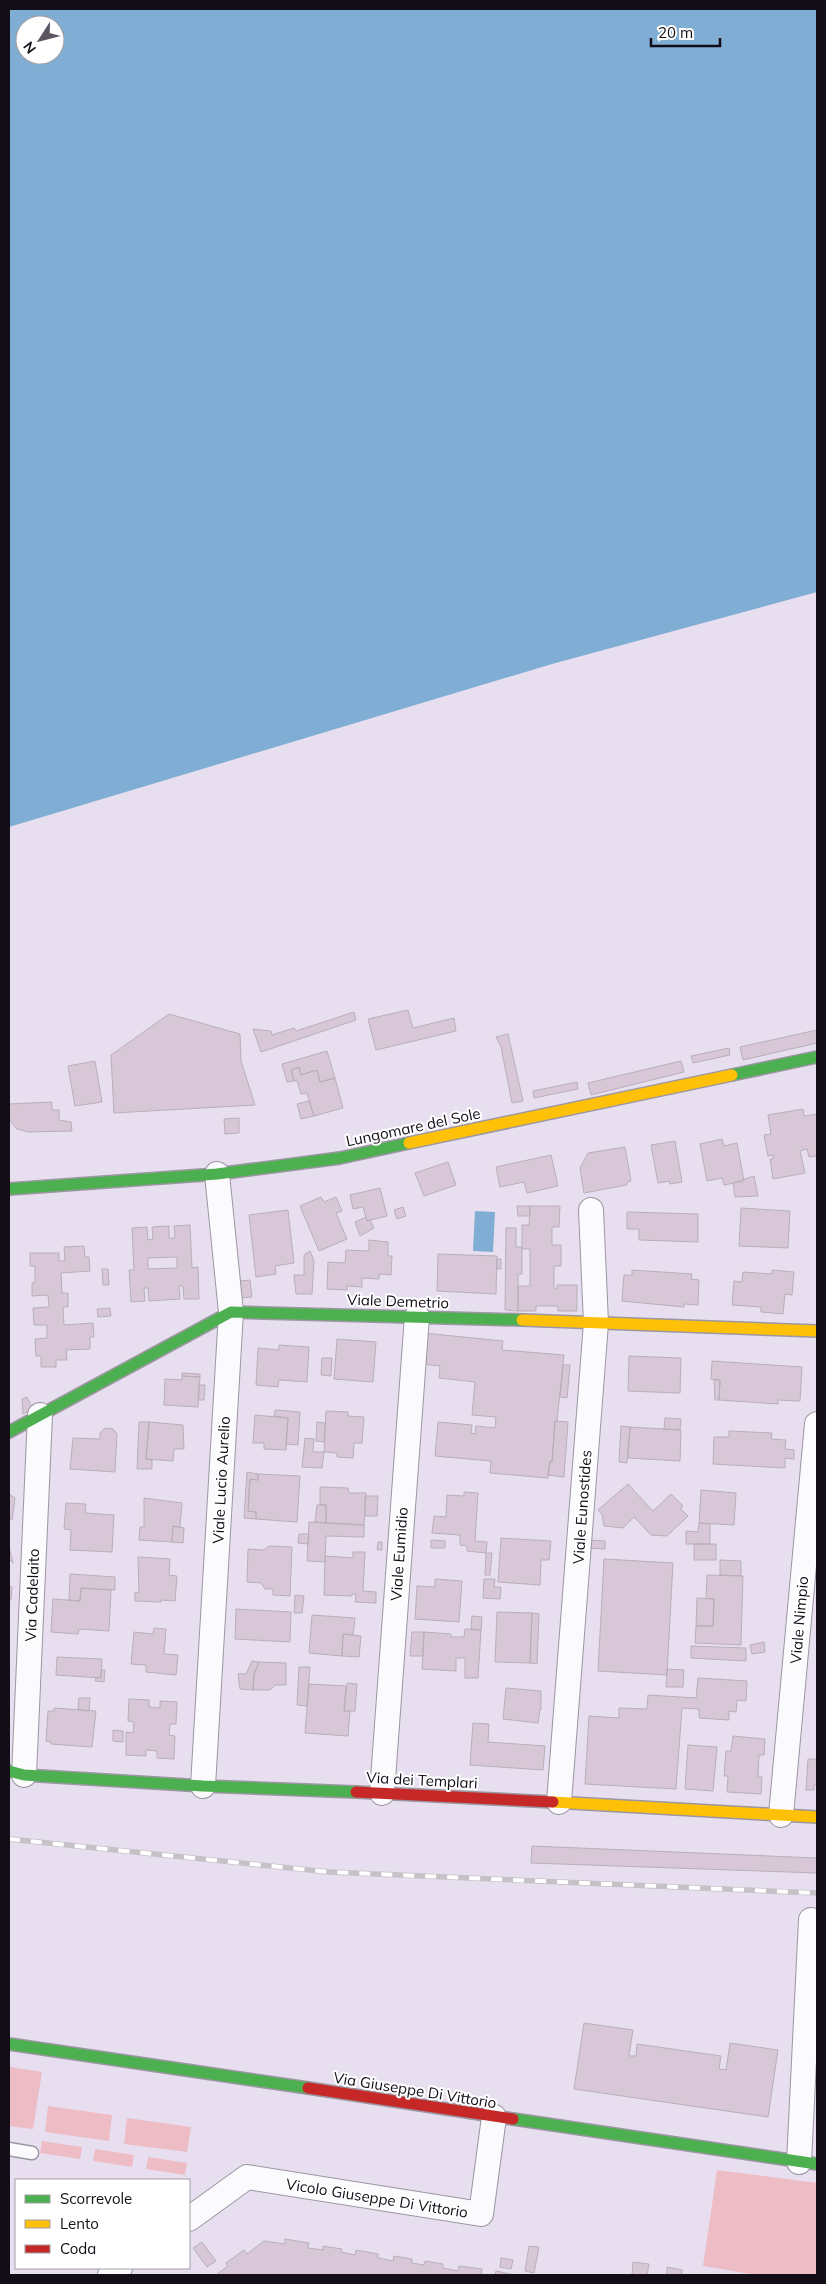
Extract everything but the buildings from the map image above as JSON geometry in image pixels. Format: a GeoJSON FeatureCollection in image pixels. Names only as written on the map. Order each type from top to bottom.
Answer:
{"type":"FeatureCollection","features":[{"type":"Feature","properties":{"kind":"street","name":"Lungomare del Sole"},"geometry":{"type":"LineString","coordinates":[[9,1190],[218,1174],[340,1158],[817,1058]]}},
{"type":"Feature","properties":{"kind":"street","name":"Viale Lucio Aurelio"},"geometry":{"type":"LineString","coordinates":[[203,1786],[231,1312],[218,1174]]}},
{"type":"Feature","properties":{"kind":"street","name":"Viale Eunostides"},"geometry":{"type":"LineString","coordinates":[[559,1802],[596,1323],[591,1210]]}},
{"type":"Feature","properties":{"kind":"street","name":"Viale Demetrio"},"geometry":{"type":"LineString","coordinates":[[9,1432],[231,1312],[417,1316],[817,1331]]}},
{"type":"Feature","properties":{"kind":"street","name":"Viale Eumidio"},"geometry":{"type":"LineString","coordinates":[[382,1793],[417,1316]]}},
{"type":"Feature","properties":{"kind":"street","name":"Via Cadelaito"},"geometry":{"type":"LineString","coordinates":[[17,1773],[40,1415]]}},
{"type":"Feature","properties":{"kind":"street","name":"Viale Nimpio"},"geometry":{"type":"LineString","coordinates":[[781,1815],[817,1424]]}},
{"type":"Feature","properties":{"kind":"street","name":"Via dei Templari"},"geometry":{"type":"LineString","coordinates":[[17,1773],[203,1786],[559,1802],[817,1818]]}},
{"type":"Feature","properties":{"kind":"street"},"geometry":{"type":"LineString","coordinates":[[808,2163],[814,1920]]}},
{"type":"Feature","properties":{"kind":"street","name":"Via Giuseppe Di Vittorio"},"geometry":{"type":"LineString","coordinates":[[9,2044],[808,2163]]}},
{"type":"Feature","properties":{"kind":"street","name":"Vicolo Giuseppe Di Vittorio"},"geometry":{"type":"LineString","coordinates":[[190,2218],[247,2177],[481,2214],[494,2117]]}},
{"type":"Feature","properties":{"kind":"lane"},"geometry":{"type":"LineString","coordinates":[[9,2149],[32,2153]]}},
{"type":"Feature","properties":{"kind":"shaded area"},"geometry":{"type":"Polygon","coordinates":[[[10,2067],[42,2072],[33,2129],[9,2126],[10,2067]]]}},
{"type":"Feature","properties":{"kind":"shaded area"},"geometry":{"type":"Polygon","coordinates":[[[48,2106],[112,2115],[109,2141],[45,2132],[48,2106]]]}},
{"type":"Feature","properties":{"kind":"shaded area"},"geometry":{"type":"Polygon","coordinates":[[[127,2118],[191,2127],[187,2152],[124,2144],[127,2118]]]}},
{"type":"Feature","properties":{"kind":"shaded area"},"geometry":{"type":"Polygon","coordinates":[[[42,2141],[82,2147],[80,2159],[40,2153],[42,2141]]]}},
{"type":"Feature","properties":{"kind":"shaded area"},"geometry":{"type":"Polygon","coordinates":[[[95,2149],[134,2155],[132,2167],[93,2161],[95,2149]]]}},
{"type":"Feature","properties":{"kind":"shaded area"},"geometry":{"type":"Polygon","coordinates":[[[148,2157],[187,2163],[185,2175],[146,2169],[148,2157]]]}},
{"type":"Feature","properties":{"kind":"shaded area"},"geometry":{"type":"Polygon","coordinates":[[[717,2170],[817,2183],[817,2275],[757,2275],[703,2266],[717,2170]]]}},
{"type":"Feature","properties":{"kind":"water"},"geometry":{"type":"Polygon","coordinates":[[[9,9],[817,9],[817,592],[552,664],[9,827],[9,9]]]}},
{"type":"Feature","properties":{"kind":"water"},"geometry":{"type":"Polygon","coordinates":[[[475,1211],[495,1212],[493,1252],[473,1251],[475,1211]]]}},
{"type":"Feature","properties":{"kind":"railway"},"geometry":{"type":"LineString","coordinates":[[9,1839],[329,1872],[817,1893]]}},
{"type":"Feature","properties":{"kind":"traffic: fast"},"geometry":{"type":"LineString","coordinates":[[732,1075],[817,1057]]}},
{"type":"Feature","properties":{"kind":"traffic: fast"},"geometry":{"type":"LineString","coordinates":[[9,1189],[217,1174],[340,1158],[409,1143]]}},
{"type":"Feature","properties":{"kind":"traffic: fast"},"geometry":{"type":"LineString","coordinates":[[9,1432],[231,1312],[522,1320]]}},
{"type":"Feature","properties":{"kind":"traffic: fast"},"geometry":{"type":"LineString","coordinates":[[9,1771],[24,1775],[203,1786],[356,1792]]}},
{"type":"Feature","properties":{"kind":"traffic: fast"},"geometry":{"type":"LineString","coordinates":[[9,2044],[308,2088]]}},
{"type":"Feature","properties":{"kind":"traffic: fast"},"geometry":{"type":"LineString","coordinates":[[513,2119],[817,2164]]}},
{"type":"Feature","properties":{"kind":"traffic: slow"},"geometry":{"type":"LineString","coordinates":[[409,1143],[732,1075]]}},
{"type":"Feature","properties":{"kind":"traffic: slow"},"geometry":{"type":"LineString","coordinates":[[522,1320],[817,1331]]}},
{"type":"Feature","properties":{"kind":"traffic: slow"},"geometry":{"type":"LineString","coordinates":[[553,1802],[817,1817]]}},
{"type":"Feature","properties":{"kind":"traffic: jam"},"geometry":{"type":"LineString","coordinates":[[356,1792],[553,1802]]}},
{"type":"Feature","properties":{"kind":"traffic: jam"},"geometry":{"type":"LineString","coordinates":[[308,2088],[513,2119]]}}]}
